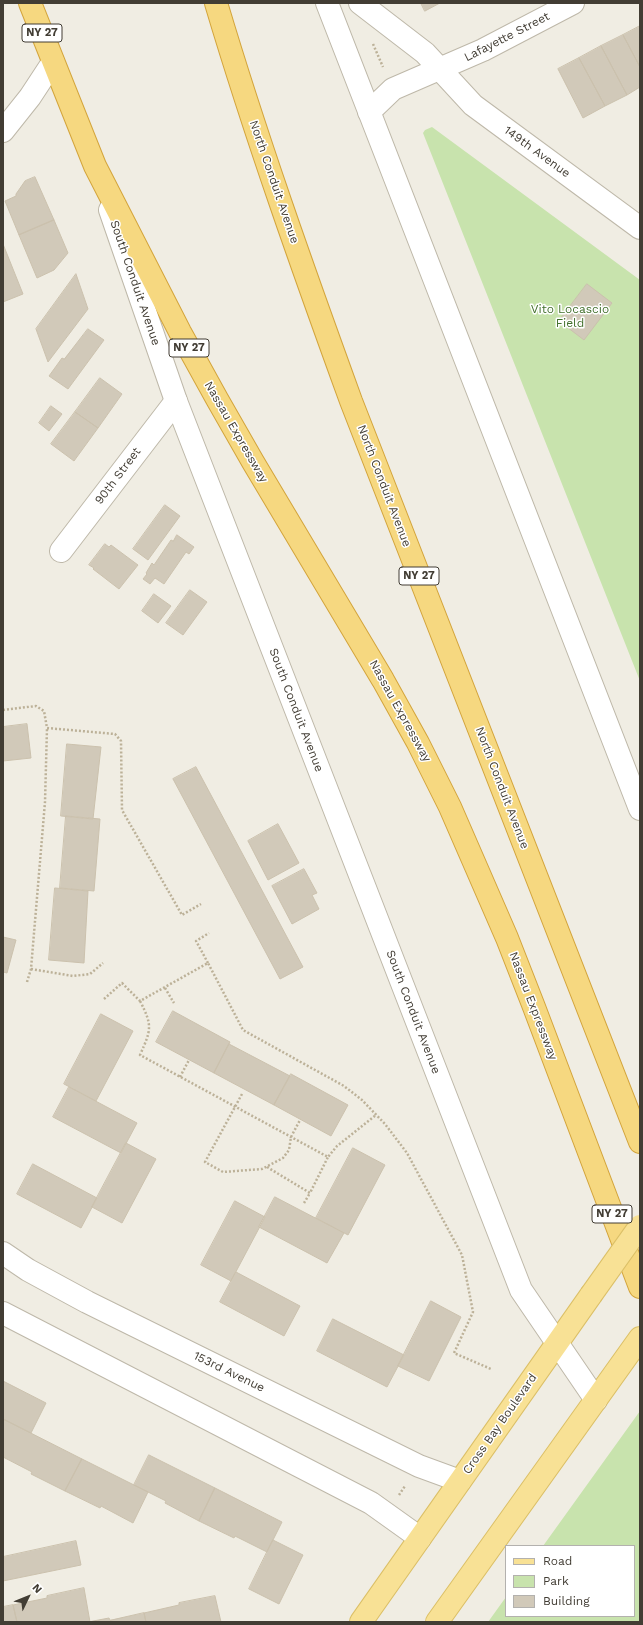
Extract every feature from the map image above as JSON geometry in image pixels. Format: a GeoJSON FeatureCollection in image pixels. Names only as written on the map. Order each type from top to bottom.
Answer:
{"type":"FeatureCollection","features":[{"type":"Feature","properties":{"kind":"highway","name":"South Conduit Avenue"},"geometry":{"type":"LineString","coordinates":[[30,3],[95,166]]}},
{"type":"Feature","properties":{"kind":"highway","name":"North Conduit Avenue"},"geometry":{"type":"LineString","coordinates":[[216,3],[263,152],[349,394],[640,1142]]}},
{"type":"Feature","properties":{"kind":"highway","name":"Nassau Expressway"},"geometry":{"type":"LineString","coordinates":[[95,166],[216,400],[348,620],[422,750],[453,814],[506,938],[640,1287]]}},
{"type":"Feature","properties":{"kind":"main road","name":"Cross Bay Boulevard"},"geometry":{"type":"LineString","coordinates":[[361,1618],[420,1538],[640,1226]]}},
{"type":"Feature","properties":{"kind":"main road"},"geometry":{"type":"LineString","coordinates":[[437,1622],[640,1338]]}},
{"type":"Feature","properties":{"kind":"street"},"geometry":{"type":"LineString","coordinates":[[327,3],[640,809]]}},
{"type":"Feature","properties":{"kind":"street","name":"149th Avenue"},"geometry":{"type":"LineString","coordinates":[[360,3],[425,53],[473,105],[640,228]]}},
{"type":"Feature","properties":{"kind":"street","name":"Lafayette Street"},"geometry":{"type":"LineString","coordinates":[[440,69],[483,50],[573,3]]}},
{"type":"Feature","properties":{"kind":"street"},"geometry":{"type":"LineString","coordinates":[[3,131],[30,97],[53,62]]}},
{"type":"Feature","properties":{"kind":"street"},"geometry":{"type":"LineString","coordinates":[[369,112],[393,89],[440,69]]}},
{"type":"Feature","properties":{"kind":"street","name":"South Conduit Avenue"},"geometry":{"type":"LineString","coordinates":[[95,166],[176,401],[521,1290],[596,1400]]}},
{"type":"Feature","properties":{"kind":"street","name":"90th Street"},"geometry":{"type":"LineString","coordinates":[[61,551],[176,401]]}},
{"type":"Feature","properties":{"kind":"street","name":"153rd Avenue"},"geometry":{"type":"LineString","coordinates":[[3,1253],[28,1270],[87,1302],[419,1466],[460,1481]]}},
{"type":"Feature","properties":{"kind":"street"},"geometry":{"type":"LineString","coordinates":[[3,1313],[371,1503],[420,1538]]}},
{"type":"Feature","properties":{"kind":"path"},"geometry":{"type":"LineString","coordinates":[[370,39],[384,68]]}},
{"type":"Feature","properties":{"kind":"path"},"geometry":{"type":"LineString","coordinates":[[3,710],[36,706],[44,711],[47,728],[45,802],[31,969],[27,982]]}},
{"type":"Feature","properties":{"kind":"path"},"geometry":{"type":"LineString","coordinates":[[47,728],[115,734],[121,741],[122,810],[182,915],[201,904]]}},
{"type":"Feature","properties":{"kind":"path"},"geometry":{"type":"LineString","coordinates":[[209,933],[196,941],[243,1030],[344,1086],[362,1100],[385,1124],[407,1153],[462,1254],[473,1312],[454,1353],[491,1369]]}},
{"type":"Feature","properties":{"kind":"path"},"geometry":{"type":"LineString","coordinates":[[31,969],[78,976],[90,974],[103,963]]}},
{"type":"Feature","properties":{"kind":"path"},"geometry":{"type":"LineString","coordinates":[[140,1001],[208,963]]}},
{"type":"Feature","properties":{"kind":"path"},"geometry":{"type":"LineString","coordinates":[[104,999],[122,983],[140,1001],[149,1018],[149,1035],[140,1055],[328,1157]]}},
{"type":"Feature","properties":{"kind":"path"},"geometry":{"type":"LineString","coordinates":[[164,988],[174,1003]]}},
{"type":"Feature","properties":{"kind":"path"},"geometry":{"type":"LineString","coordinates":[[180,1077],[189,1060]]}},
{"type":"Feature","properties":{"kind":"path"},"geometry":{"type":"LineString","coordinates":[[242,1094],[204,1162],[223,1172],[262,1169],[283,1158],[289,1150],[291,1137],[300,1120]]}},
{"type":"Feature","properties":{"kind":"path"},"geometry":{"type":"LineString","coordinates":[[304,1203],[328,1157],[337,1146],[376,1115]]}},
{"type":"Feature","properties":{"kind":"path"},"geometry":{"type":"LineString","coordinates":[[266,1167],[310,1193]]}},
{"type":"Feature","properties":{"kind":"path"},"geometry":{"type":"LineString","coordinates":[[396,1500],[407,1483]]}},
{"type":"Feature","properties":{"kind":"green space","name":"Vito Locascio Field"},"geometry":{"type":"Polygon","coordinates":[[[432,127],[640,280],[640,681],[423,133],[425,130],[432,127]]]}},
{"type":"Feature","properties":{"kind":"green space"},"geometry":{"type":"Polygon","coordinates":[[[640,1411],[640,1622],[488,1622],[505,1598],[505,1617],[635,1617],[635,1545],[544,1545],[640,1411]]]}},
{"type":"Feature","properties":{"kind":"building"},"geometry":{"type":"Polygon","coordinates":[[[421,3],[440,3],[425,11],[421,3]]]}},
{"type":"Feature","properties":{"kind":"building"},"geometry":{"type":"Polygon","coordinates":[[[640,26],[640,67],[623,35],[640,26]]]}},
{"type":"Feature","properties":{"kind":"building"},"geometry":{"type":"Polygon","coordinates":[[[623,35],[640,67],[640,87],[627,95],[601,46],[623,35]]]}},
{"type":"Feature","properties":{"kind":"building"},"geometry":{"type":"Polygon","coordinates":[[[601,46],[627,95],[605,106],[579,58],[601,46]]]}},
{"type":"Feature","properties":{"kind":"building"},"geometry":{"type":"Polygon","coordinates":[[[579,58],[605,106],[583,118],[558,69],[579,58]]]}},
{"type":"Feature","properties":{"kind":"building"},"geometry":{"type":"Polygon","coordinates":[[[35,177],[54,220],[19,235],[5,201],[16,196],[25,181],[35,177]]]}},
{"type":"Feature","properties":{"kind":"building"},"geometry":{"type":"Polygon","coordinates":[[[54,220],[68,253],[54,270],[37,278],[19,235],[54,220]]]}},
{"type":"Feature","properties":{"kind":"building"},"geometry":{"type":"Polygon","coordinates":[[[3,244],[23,294],[3,302],[3,244]]]}},
{"type":"Feature","properties":{"kind":"building"},"geometry":{"type":"Polygon","coordinates":[[[76,274],[88,309],[48,362],[36,329],[76,274]]]}},
{"type":"Feature","properties":{"kind":"building"},"geometry":{"type":"Polygon","coordinates":[[[587,284],[612,303],[584,340],[559,321],[587,284]]]}},
{"type":"Feature","properties":{"kind":"building"},"geometry":{"type":"Polygon","coordinates":[[[88,329],[104,340],[68,389],[49,376],[62,358],[64,359],[88,329]]]}},
{"type":"Feature","properties":{"kind":"building"},"geometry":{"type":"Polygon","coordinates":[[[100,378],[122,394],[98,428],[75,412],[100,378]]]}},
{"type":"Feature","properties":{"kind":"building"},"geometry":{"type":"Polygon","coordinates":[[[51,406],[62,414],[49,431],[39,423],[51,406]]]}},
{"type":"Feature","properties":{"kind":"building"},"geometry":{"type":"Polygon","coordinates":[[[75,412],[98,428],[74,461],[51,444],[75,412]]]}},
{"type":"Feature","properties":{"kind":"building"},"geometry":{"type":"Polygon","coordinates":[[[165,505],[180,516],[148,560],[133,549],[165,505]]]}},
{"type":"Feature","properties":{"kind":"building"},"geometry":{"type":"Polygon","coordinates":[[[177,535],[194,547],[189,554],[186,552],[164,584],[155,578],[150,584],[143,579],[147,574],[146,573],[152,563],[154,565],[171,540],[173,541],[177,535]]]}},
{"type":"Feature","properties":{"kind":"building"},"geometry":{"type":"Polygon","coordinates":[[[105,544],[109,547],[111,545],[138,565],[119,589],[89,565],[105,544]]]}},
{"type":"Feature","properties":{"kind":"building"},"geometry":{"type":"Polygon","coordinates":[[[190,590],[207,602],[183,635],[166,623],[190,590]]]}},
{"type":"Feature","properties":{"kind":"building"},"geometry":{"type":"Polygon","coordinates":[[[154,594],[171,606],[158,623],[142,611],[154,594]]]}},
{"type":"Feature","properties":{"kind":"building"},"geometry":{"type":"Polygon","coordinates":[[[27,724],[31,758],[3,761],[3,727],[27,724]]]}},
{"type":"Feature","properties":{"kind":"building"},"geometry":{"type":"Polygon","coordinates":[[[67,744],[101,747],[93,819],[61,816],[67,744]]]}},
{"type":"Feature","properties":{"kind":"building"},"geometry":{"type":"Polygon","coordinates":[[[196,767],[303,967],[280,979],[173,779],[196,767]]]}},
{"type":"Feature","properties":{"kind":"building"},"geometry":{"type":"Polygon","coordinates":[[[66,816],[100,819],[94,891],[60,888],[66,816]]]}},
{"type":"Feature","properties":{"kind":"building"},"geometry":{"type":"Polygon","coordinates":[[[278,824],[299,863],[268,880],[248,841],[278,824]]]}},
{"type":"Feature","properties":{"kind":"building"},"geometry":{"type":"Polygon","coordinates":[[[304,869],[317,893],[312,895],[319,909],[292,924],[272,886],[304,869]]]}},
{"type":"Feature","properties":{"kind":"building"},"geometry":{"type":"Polygon","coordinates":[[[55,888],[88,891],[84,963],[49,960],[55,888]]]}},
{"type":"Feature","properties":{"kind":"building"},"geometry":{"type":"Polygon","coordinates":[[[3,937],[16,940],[7,973],[3,972],[3,937]]]}},
{"type":"Feature","properties":{"kind":"building"},"geometry":{"type":"Polygon","coordinates":[[[173,1011],[230,1042],[214,1073],[156,1042],[173,1011]]]}},
{"type":"Feature","properties":{"kind":"building"},"geometry":{"type":"Polygon","coordinates":[[[101,1014],[133,1031],[96,1101],[64,1084],[101,1014]]]}},
{"type":"Feature","properties":{"kind":"building"},"geometry":{"type":"Polygon","coordinates":[[[229,1044],[290,1076],[274,1105],[214,1073],[229,1044]]]}},
{"type":"Feature","properties":{"kind":"building"},"geometry":{"type":"Polygon","coordinates":[[[291,1074],[348,1105],[331,1136],[274,1105],[291,1074]]]}},
{"type":"Feature","properties":{"kind":"building"},"geometry":{"type":"Polygon","coordinates":[[[69,1087],[137,1123],[121,1153],[53,1117],[69,1087]]]}},
{"type":"Feature","properties":{"kind":"building"},"geometry":{"type":"Polygon","coordinates":[[[126,1143],[156,1159],[122,1223],[92,1207],[126,1143]]]}},
{"type":"Feature","properties":{"kind":"building"},"geometry":{"type":"Polygon","coordinates":[[[353,1148],[385,1165],[348,1235],[316,1218],[353,1148]]]}},
{"type":"Feature","properties":{"kind":"building"},"geometry":{"type":"Polygon","coordinates":[[[33,1164],[97,1198],[81,1228],[17,1194],[33,1164]]]}},
{"type":"Feature","properties":{"kind":"building"},"geometry":{"type":"Polygon","coordinates":[[[275,1197],[344,1233],[327,1263],[259,1227],[275,1197]]]}},
{"type":"Feature","properties":{"kind":"building"},"geometry":{"type":"Polygon","coordinates":[[[235,1201],[265,1217],[231,1281],[201,1265],[235,1201]]]}},
{"type":"Feature","properties":{"kind":"building"},"geometry":{"type":"Polygon","coordinates":[[[236,1272],[300,1306],[284,1336],[220,1302],[236,1272]]]}},
{"type":"Feature","properties":{"kind":"building"},"geometry":{"type":"Polygon","coordinates":[[[431,1301],[461,1317],[429,1381],[398,1366],[431,1301]]]}},
{"type":"Feature","properties":{"kind":"building"},"geometry":{"type":"Polygon","coordinates":[[[333,1319],[404,1355],[387,1387],[317,1351],[333,1319]]]}},
{"type":"Feature","properties":{"kind":"building"},"geometry":{"type":"Polygon","coordinates":[[[3,1381],[46,1403],[31,1433],[3,1419],[3,1381]]]}},
{"type":"Feature","properties":{"kind":"building"},"geometry":{"type":"Polygon","coordinates":[[[3,1419],[82,1459],[65,1491],[31,1474],[32,1472],[3,1457],[3,1419]]]}},
{"type":"Feature","properties":{"kind":"building"},"geometry":{"type":"Polygon","coordinates":[[[149,1455],[215,1488],[199,1521],[165,1503],[166,1501],[134,1485],[149,1455]]]}},
{"type":"Feature","properties":{"kind":"building"},"geometry":{"type":"Polygon","coordinates":[[[82,1459],[148,1492],[133,1523],[101,1506],[100,1508],[65,1491],[82,1459]]]}},
{"type":"Feature","properties":{"kind":"building"},"geometry":{"type":"Polygon","coordinates":[[[215,1488],[282,1522],[267,1552],[235,1536],[234,1538],[199,1521],[215,1488]]]}},
{"type":"Feature","properties":{"kind":"building"},"geometry":{"type":"Polygon","coordinates":[[[273,1540],[303,1555],[279,1604],[249,1589],[273,1540]]]}},
{"type":"Feature","properties":{"kind":"building"},"geometry":{"type":"Polygon","coordinates":[[[76,1541],[81,1565],[3,1581],[3,1557],[76,1541]]]}},
{"type":"Feature","properties":{"kind":"building"},"geometry":{"type":"Polygon","coordinates":[[[84,1588],[90,1622],[17,1622],[13,1605],[84,1588]]]}},
{"type":"Feature","properties":{"kind":"building"},"geometry":{"type":"Polygon","coordinates":[[[215,1596],[221,1622],[146,1622],[144,1613],[179,1605],[179,1603],[215,1596]]]}},
{"type":"Feature","properties":{"kind":"building"},"geometry":{"type":"Polygon","coordinates":[[[13,1605],[17,1622],[3,1622],[3,1607],[13,1605]]]}},
{"type":"Feature","properties":{"kind":"building"},"geometry":{"type":"Polygon","coordinates":[[[144,1613],[146,1622],[88,1622],[109,1618],[110,1620],[144,1613]]]}}]}
